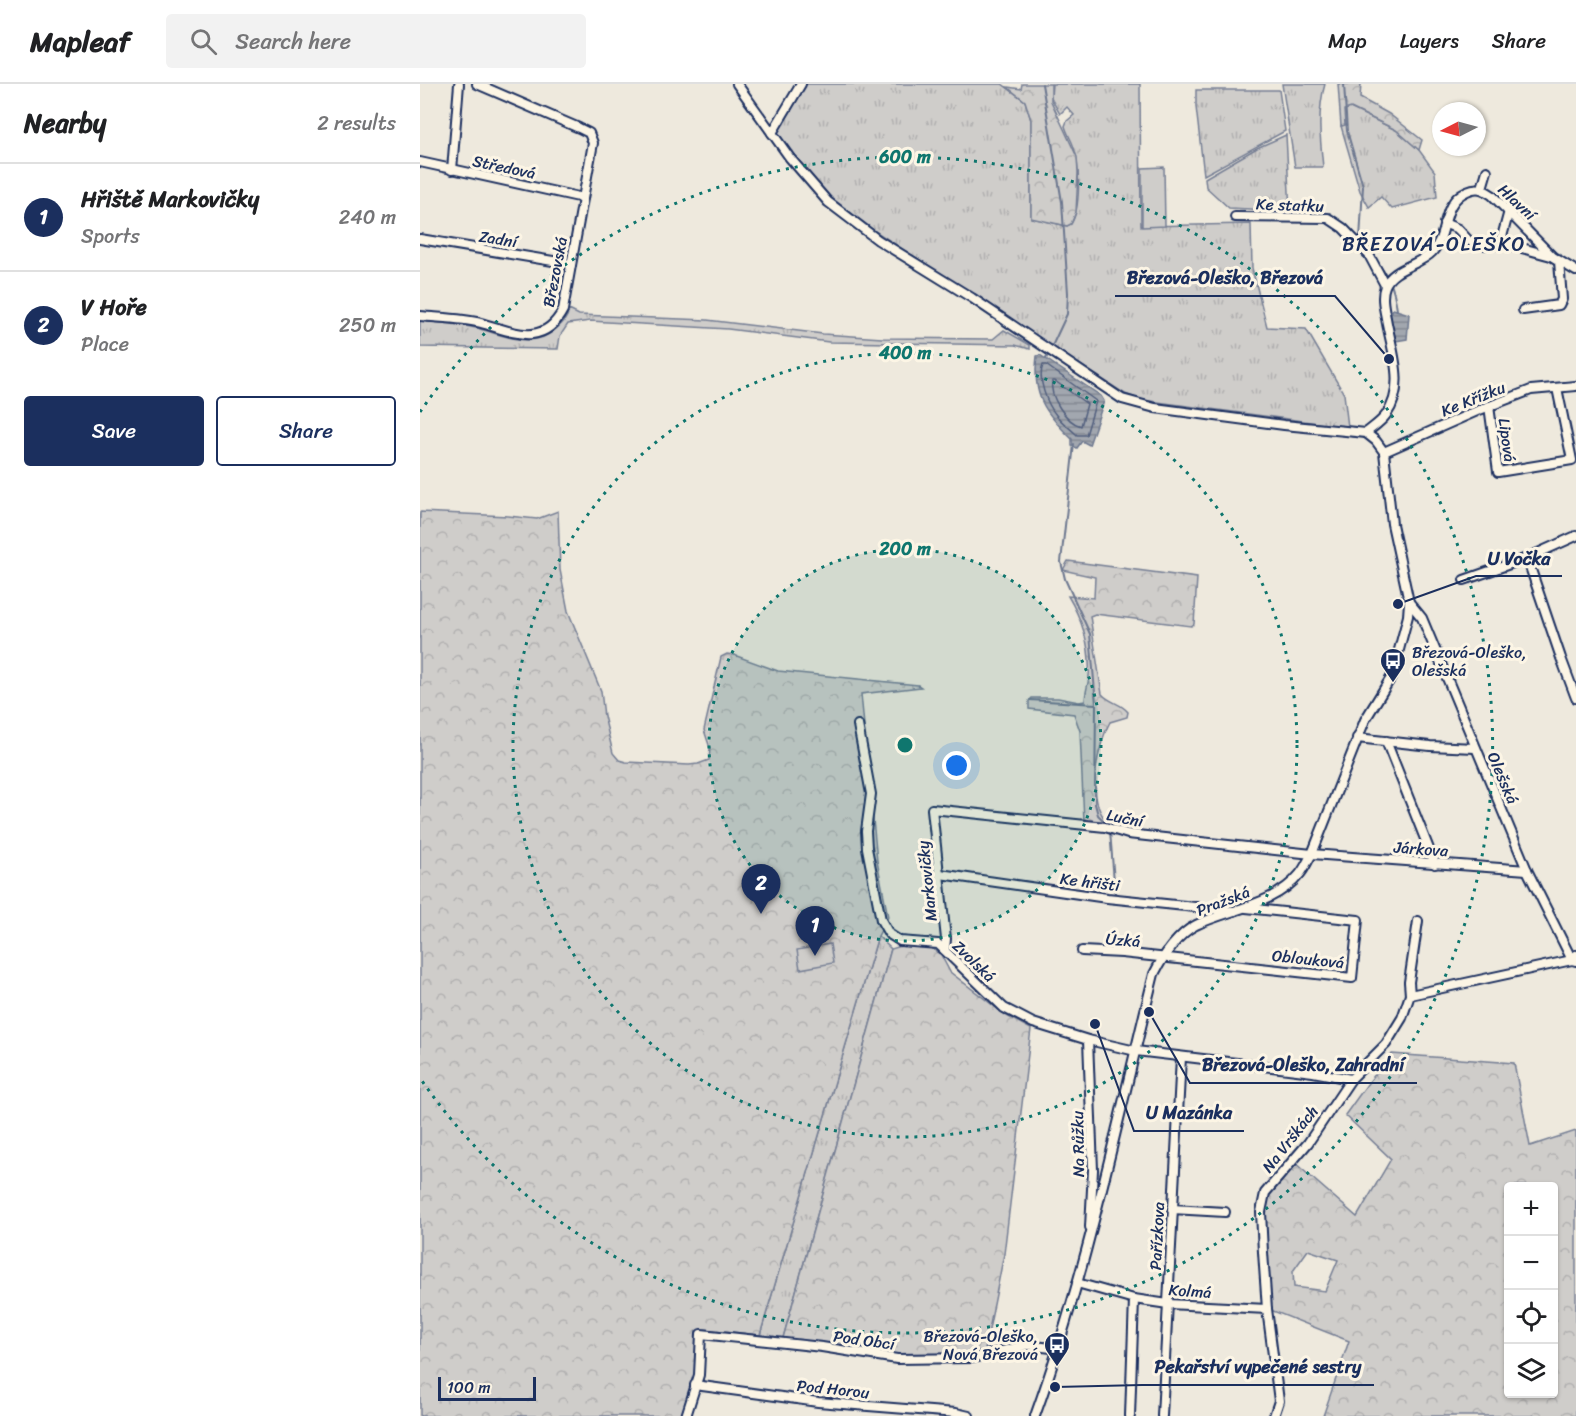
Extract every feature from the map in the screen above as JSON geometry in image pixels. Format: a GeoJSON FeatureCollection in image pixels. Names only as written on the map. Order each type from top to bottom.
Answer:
{"type":"FeatureCollection","features":[{"type":"Feature","properties":{"kind":"street"},"geometry":{"type":"LineString","coordinates":[[453,170],[459,84]]}},
{"type":"Feature","properties":{"kind":"street","name":"Březovská"},"geometry":{"type":"LineString","coordinates":[[420,316],[480,323],[521,335],[542,331],[558,319],[563,310],[593,143],[589,133],[477,84]]}},
{"type":"Feature","properties":{"kind":"street"},"geometry":{"type":"LineString","coordinates":[[772,133],[801,84]]}},
{"type":"Feature","properties":{"kind":"street"},"geometry":{"type":"LineString","coordinates":[[740,86],[790,158],[828,202],[870,234],[972,298],[1122,399],[1155,408],[1366,433],[1384,452]]}},
{"type":"Feature","properties":{"kind":"street","name":"Středová"},"geometry":{"type":"LineString","coordinates":[[420,162],[583,198]]}},
{"type":"Feature","properties":{"kind":"street"},"geometry":{"type":"LineString","coordinates":[[1482,188],[1487,171]]}},
{"type":"Feature","properties":{"kind":"street","name":"Hlavní"},"geometry":{"type":"LineString","coordinates":[[1385,285],[1402,269],[1425,259],[1435,249],[1451,205],[1460,194],[1474,188],[1482,188],[1509,210],[1556,259],[1576,271]]}},
{"type":"Feature","properties":{"kind":"street"},"geometry":{"type":"LineString","coordinates":[[1500,244],[1509,210]]}},
{"type":"Feature","properties":{"kind":"street","name":"Ke statku"},"geometry":{"type":"LineString","coordinates":[[1235,217],[1328,218],[1343,228],[1369,255],[1385,285]]}},
{"type":"Feature","properties":{"kind":"street"},"geometry":{"type":"LineString","coordinates":[[1444,223],[1458,229],[1468,240],[1477,245],[1507,244],[1556,259],[1562,300],[1559,305],[1523,310]]}},
{"type":"Feature","properties":{"kind":"street","name":"Zadní"},"geometry":{"type":"LineString","coordinates":[[420,239],[571,264]]}},
{"type":"Feature","properties":{"kind":"street"},"geometry":{"type":"LineString","coordinates":[[1366,433],[1386,416],[1395,399],[1398,383],[1383,300],[1385,285]]}},
{"type":"Feature","properties":{"kind":"street","name":"Ke Křížku"},"geometry":{"type":"LineString","coordinates":[[1384,452],[1531,390],[1576,386]]}},
{"type":"Feature","properties":{"kind":"street","name":"Lipová"},"geometry":{"type":"LineString","coordinates":[[1489,406],[1498,472],[1572,460],[1557,388]]}},
{"type":"Feature","properties":{"kind":"street","name":"Pražská"},"geometry":{"type":"LineString","coordinates":[[1035,1416],[1059,1349],[1089,1247],[1154,974],[1162,958],[1194,926],[1245,908],[1291,883],[1300,873],[1312,854],[1365,720],[1392,676],[1408,616],[1409,602],[1392,524],[1384,452]]}},
{"type":"Feature","properties":{"kind":"street"},"geometry":{"type":"LineString","coordinates":[[1464,580],[1527,558],[1576,536]]}},
{"type":"Feature","properties":{"kind":"street"},"geometry":{"type":"LineString","coordinates":[[1527,558],[1576,698]]}},
{"type":"Feature","properties":{"kind":"street","name":"Olešská"},"geometry":{"type":"LineString","coordinates":[[1409,602],[1422,618],[1527,870],[1575,958]]}},
{"type":"Feature","properties":{"kind":"street","name":"Zvolská"},"geometry":{"type":"LineString","coordinates":[[858,725],[871,794],[866,831],[867,848],[881,920],[889,934],[900,941],[938,944],[1004,1008],[1033,1023],[1088,1040],[1136,1051],[1313,1072],[1351,1079]]}},
{"type":"Feature","properties":{"kind":"street"},"geometry":{"type":"LineString","coordinates":[[1357,738],[1430,746],[1475,747]]}},
{"type":"Feature","properties":{"kind":"street"},"geometry":{"type":"LineString","coordinates":[[1386,741],[1435,864]]}},
{"type":"Feature","properties":{"kind":"street","name":"Markovičky"},"geometry":{"type":"LineString","coordinates":[[932,809],[946,939],[945,950]]}},
{"type":"Feature","properties":{"kind":"street","name":"Luční"},"geometry":{"type":"LineString","coordinates":[[932,809],[1105,827],[1128,834],[1312,854]]}},
{"type":"Feature","properties":{"kind":"street","name":"Járkova"},"geometry":{"type":"LineString","coordinates":[[1312,854],[1527,870]]}},
{"type":"Feature","properties":{"kind":"street","name":"Ke hřišti"},"geometry":{"type":"LineString","coordinates":[[940,874],[1107,898],[1236,912]]}},
{"type":"Feature","properties":{"kind":"street","name":"Oblouková"},"geometry":{"type":"LineString","coordinates":[[1162,958],[1352,978],[1358,921],[1245,908]]}},
{"type":"Feature","properties":{"kind":"street","name":"Na Vrškách"},"geometry":{"type":"LineString","coordinates":[[1274,1416],[1279,1401],[1267,1309],[1261,1212],[1265,1193],[1308,1143],[1351,1079],[1386,1044],[1402,1018],[1410,995],[1409,982],[1418,921]]}},
{"type":"Feature","properties":{"kind":"street","name":"Úzká"},"geometry":{"type":"LineString","coordinates":[[1082,951],[1162,958]]}},
{"type":"Feature","properties":{"kind":"street"},"geometry":{"type":"LineString","coordinates":[[1410,995],[1575,958]]}},
{"type":"Feature","properties":{"kind":"street","name":"Na Růžku"},"geometry":{"type":"LineString","coordinates":[[1088,1040],[1093,1170],[1089,1247]]}},
{"type":"Feature","properties":{"kind":"street","name":"Pařízkova"},"geometry":{"type":"LineString","coordinates":[[1162,1416],[1181,1057]]}},
{"type":"Feature","properties":{"kind":"street"},"geometry":{"type":"LineString","coordinates":[[1172,1209],[1225,1212]]}},
{"type":"Feature","properties":{"kind":"street","name":"Kolmá"},"geometry":{"type":"LineString","coordinates":[[1077,1283],[1134,1299],[1168,1304],[1267,1309]]}},
{"type":"Feature","properties":{"kind":"street"},"geometry":{"type":"LineString","coordinates":[[1130,1416],[1134,1299]]}},
{"type":"Feature","properties":{"kind":"street","name":"Pod Obcí"},"geometry":{"type":"LineString","coordinates":[[695,1385],[699,1375],[700,1334],[822,1347],[897,1359],[974,1358],[1027,1345],[1059,1349]]}},
{"type":"Feature","properties":{"kind":"street"},"geometry":{"type":"LineString","coordinates":[[686,1416],[695,1385]]}},
{"type":"Feature","properties":{"kind":"street","name":"Pod Horou"},"geometry":{"type":"LineString","coordinates":[[695,1385],[818,1402],[969,1416]]}},
{"type":"Feature","properties":{"kind":"green space"},"geometry":{"type":"Polygon","coordinates":[[[805,84],[1002,84],[1025,101],[1031,120],[1031,218],[1067,226],[1071,224],[1074,217],[1078,198],[1076,156],[1065,126],[1074,115],[1067,107],[1060,114],[1051,98],[1052,84],[1140,84],[1141,226],[1251,224],[1252,268],[1267,327],[1306,329],[1344,394],[1348,427],[1142,400],[1125,394],[875,231],[828,195],[798,162],[776,132],[805,84]]]}},
{"type":"Feature","properties":{"kind":"green space"},"geometry":{"type":"Polygon","coordinates":[[[1022,84],[1051,84],[1051,101],[1077,157],[1076,212],[1071,224],[1067,226],[1031,218],[1031,120],[1025,101],[1007,87],[1021,89],[1022,84]]]}},
{"type":"Feature","properties":{"kind":"green space"},"geometry":{"type":"Polygon","coordinates":[[[1282,84],[1325,84],[1320,115],[1323,167],[1295,167],[1282,84]]]}},
{"type":"Feature","properties":{"kind":"green space"},"geometry":{"type":"Polygon","coordinates":[[[1338,84],[1361,84],[1360,98],[1389,114],[1422,140],[1419,150],[1396,130],[1351,108],[1344,110],[1345,125],[1341,126],[1338,84]]]}},
{"type":"Feature","properties":{"kind":"green space"},"geometry":{"type":"Polygon","coordinates":[[[1196,90],[1279,90],[1285,131],[1204,175],[1196,90]]]}},
{"type":"Feature","properties":{"kind":"green space"},"geometry":{"type":"Polygon","coordinates":[[[1350,108],[1396,130],[1419,150],[1435,172],[1437,197],[1392,209],[1381,197],[1369,207],[1360,191],[1341,126],[1345,125],[1344,110],[1350,108]]]}},
{"type":"Feature","properties":{"kind":"green space"},"geometry":{"type":"Polygon","coordinates":[[[1286,135],[1290,211],[1229,208],[1206,187],[1205,178],[1257,148],[1286,135]]]}},
{"type":"Feature","properties":{"kind":"green space"},"geometry":{"type":"Polygon","coordinates":[[[1164,167],[1165,226],[1142,227],[1142,168],[1164,167]]]}},
{"type":"Feature","properties":{"kind":"green space"},"geometry":{"type":"Polygon","coordinates":[[[569,310],[579,315],[707,320],[823,334],[882,338],[993,339],[1004,330],[1030,345],[1030,349],[1015,345],[829,342],[728,329],[590,321],[568,324],[560,336],[558,349],[420,347],[420,321],[469,327],[527,340],[547,336],[563,323],[569,310]]]}},
{"type":"Feature","properties":{"kind":"green space"},"geometry":{"type":"Polygon","coordinates":[[[558,511],[560,570],[568,611],[601,691],[604,716],[613,753],[619,760],[689,765],[709,760],[710,748],[704,730],[721,657],[727,654],[778,671],[921,687],[861,694],[877,861],[888,917],[878,936],[760,1335],[705,1329],[696,1375],[682,1416],[420,1416],[420,512],[537,519],[558,511]]]}},
{"type":"Feature","properties":{"kind":"green space"},"geometry":{"type":"Polygon","coordinates":[[[1068,561],[1197,578],[1194,624],[1191,626],[1095,614],[1090,616],[1102,694],[1128,712],[1127,717],[1110,722],[1098,759],[1095,787],[1101,812],[1107,821],[1084,822],[1080,731],[1074,714],[1029,709],[1029,701],[1032,698],[1085,701],[1089,677],[1087,645],[1082,625],[1068,596],[1094,598],[1095,577],[1063,570],[1068,561]]]}},
{"type":"Feature","properties":{"kind":"green space"},"geometry":{"type":"Polygon","coordinates":[[[878,936],[891,949],[783,1338],[760,1335],[878,936]]]}},
{"type":"Feature","properties":{"kind":"green space"},"geometry":{"type":"Polygon","coordinates":[[[830,944],[833,963],[800,969],[797,950],[830,944]]]}},
{"type":"Feature","properties":{"kind":"green space"},"geometry":{"type":"Polygon","coordinates":[[[908,944],[930,947],[941,955],[950,972],[1007,1016],[1031,1029],[1004,1254],[985,1350],[962,1354],[937,1356],[885,1353],[783,1338],[891,949],[908,944]]]}},
{"type":"Feature","properties":{"kind":"green space"},"geometry":{"type":"Polygon","coordinates":[[[1392,1054],[1514,1063],[1530,1146],[1576,1131],[1576,1416],[1323,1416],[1349,1341],[1273,1311],[1270,1306],[1263,1211],[1270,1192],[1295,1163],[1357,1217],[1391,1159],[1345,1115],[1392,1054]],[[1308,1250],[1293,1271],[1294,1287],[1325,1291],[1338,1260],[1308,1250]]]}},
{"type":"Feature","properties":{"kind":"water"},"geometry":{"type":"Polygon","coordinates":[[[1393,309],[1409,314],[1407,339],[1396,341],[1390,316],[1393,309]]]}},
{"type":"Feature","properties":{"kind":"water"},"geometry":{"type":"Polygon","coordinates":[[[1040,355],[1101,396],[1104,401],[1089,445],[1082,441],[1077,448],[1072,446],[1072,439],[1054,421],[1043,403],[1039,393],[1036,370],[1037,356],[1040,355]]]}},
{"type":"Feature","properties":{"kind":"waterway"},"geometry":{"type":"LineString","coordinates":[[1042,84],[1062,202],[1068,293],[1067,314],[1046,359]]}},
{"type":"Feature","properties":{"kind":"waterway"},"geometry":{"type":"LineString","coordinates":[[1344,84],[1347,131],[1363,186],[1360,240],[1362,242]]}},
{"type":"Feature","properties":{"kind":"waterway"},"geometry":{"type":"LineString","coordinates":[[1375,259],[1390,282],[1397,310]]}},
{"type":"Feature","properties":{"kind":"waterway"},"geometry":{"type":"LineString","coordinates":[[1074,444],[1061,562],[1065,579],[1090,634],[1096,704],[1095,804],[1098,815],[1109,826]]}},
{"type":"Feature","properties":{"kind":"waterway"},"geometry":{"type":"LineString","coordinates":[[1030,700],[1096,704]]}},
{"type":"Feature","properties":{"kind":"waterway"},"geometry":{"type":"LineString","coordinates":[[1110,831],[1115,894]]}},
{"type":"Feature","properties":{"kind":"place","name":"Březová-Oleško, Březová"},"geometry":{"type":"Point","coordinates":[1389,359]}},
{"type":"Feature","properties":{"kind":"place","name":"U Vočka"},"geometry":{"type":"Point","coordinates":[1398,604]}},
{"type":"Feature","properties":{"kind":"place","name":"Březová-Oleško, Olešská"},"geometry":{"type":"Point","coordinates":[1393,684]}},
{"type":"Feature","properties":{"kind":"place","name":"V Hoře"},"geometry":{"type":"Point","coordinates":[761,914]}},
{"type":"Feature","properties":{"kind":"place","name":"Hřiště Markovičky"},"geometry":{"type":"Point","coordinates":[815,956]}},
{"type":"Feature","properties":{"kind":"place","name":"Březová-Oleško, Zahradní"},"geometry":{"type":"Point","coordinates":[1149,1012]}},
{"type":"Feature","properties":{"kind":"place","name":"U Mazánka"},"geometry":{"type":"Point","coordinates":[1095,1024]}},
{"type":"Feature","properties":{"kind":"place","name":"Březová-Oleško, Nová Březová"},"geometry":{"type":"Point","coordinates":[1057,1368]}},
{"type":"Feature","properties":{"kind":"place","name":"Pekařství vypečené sestry"},"geometry":{"type":"Point","coordinates":[1055,1387]}},
{"type":"Feature","properties":{"kind":"district","name":"BŘEZOVÁ-OLEŠKO"},"geometry":{"type":"Point","coordinates":[1434,244]}}]}
